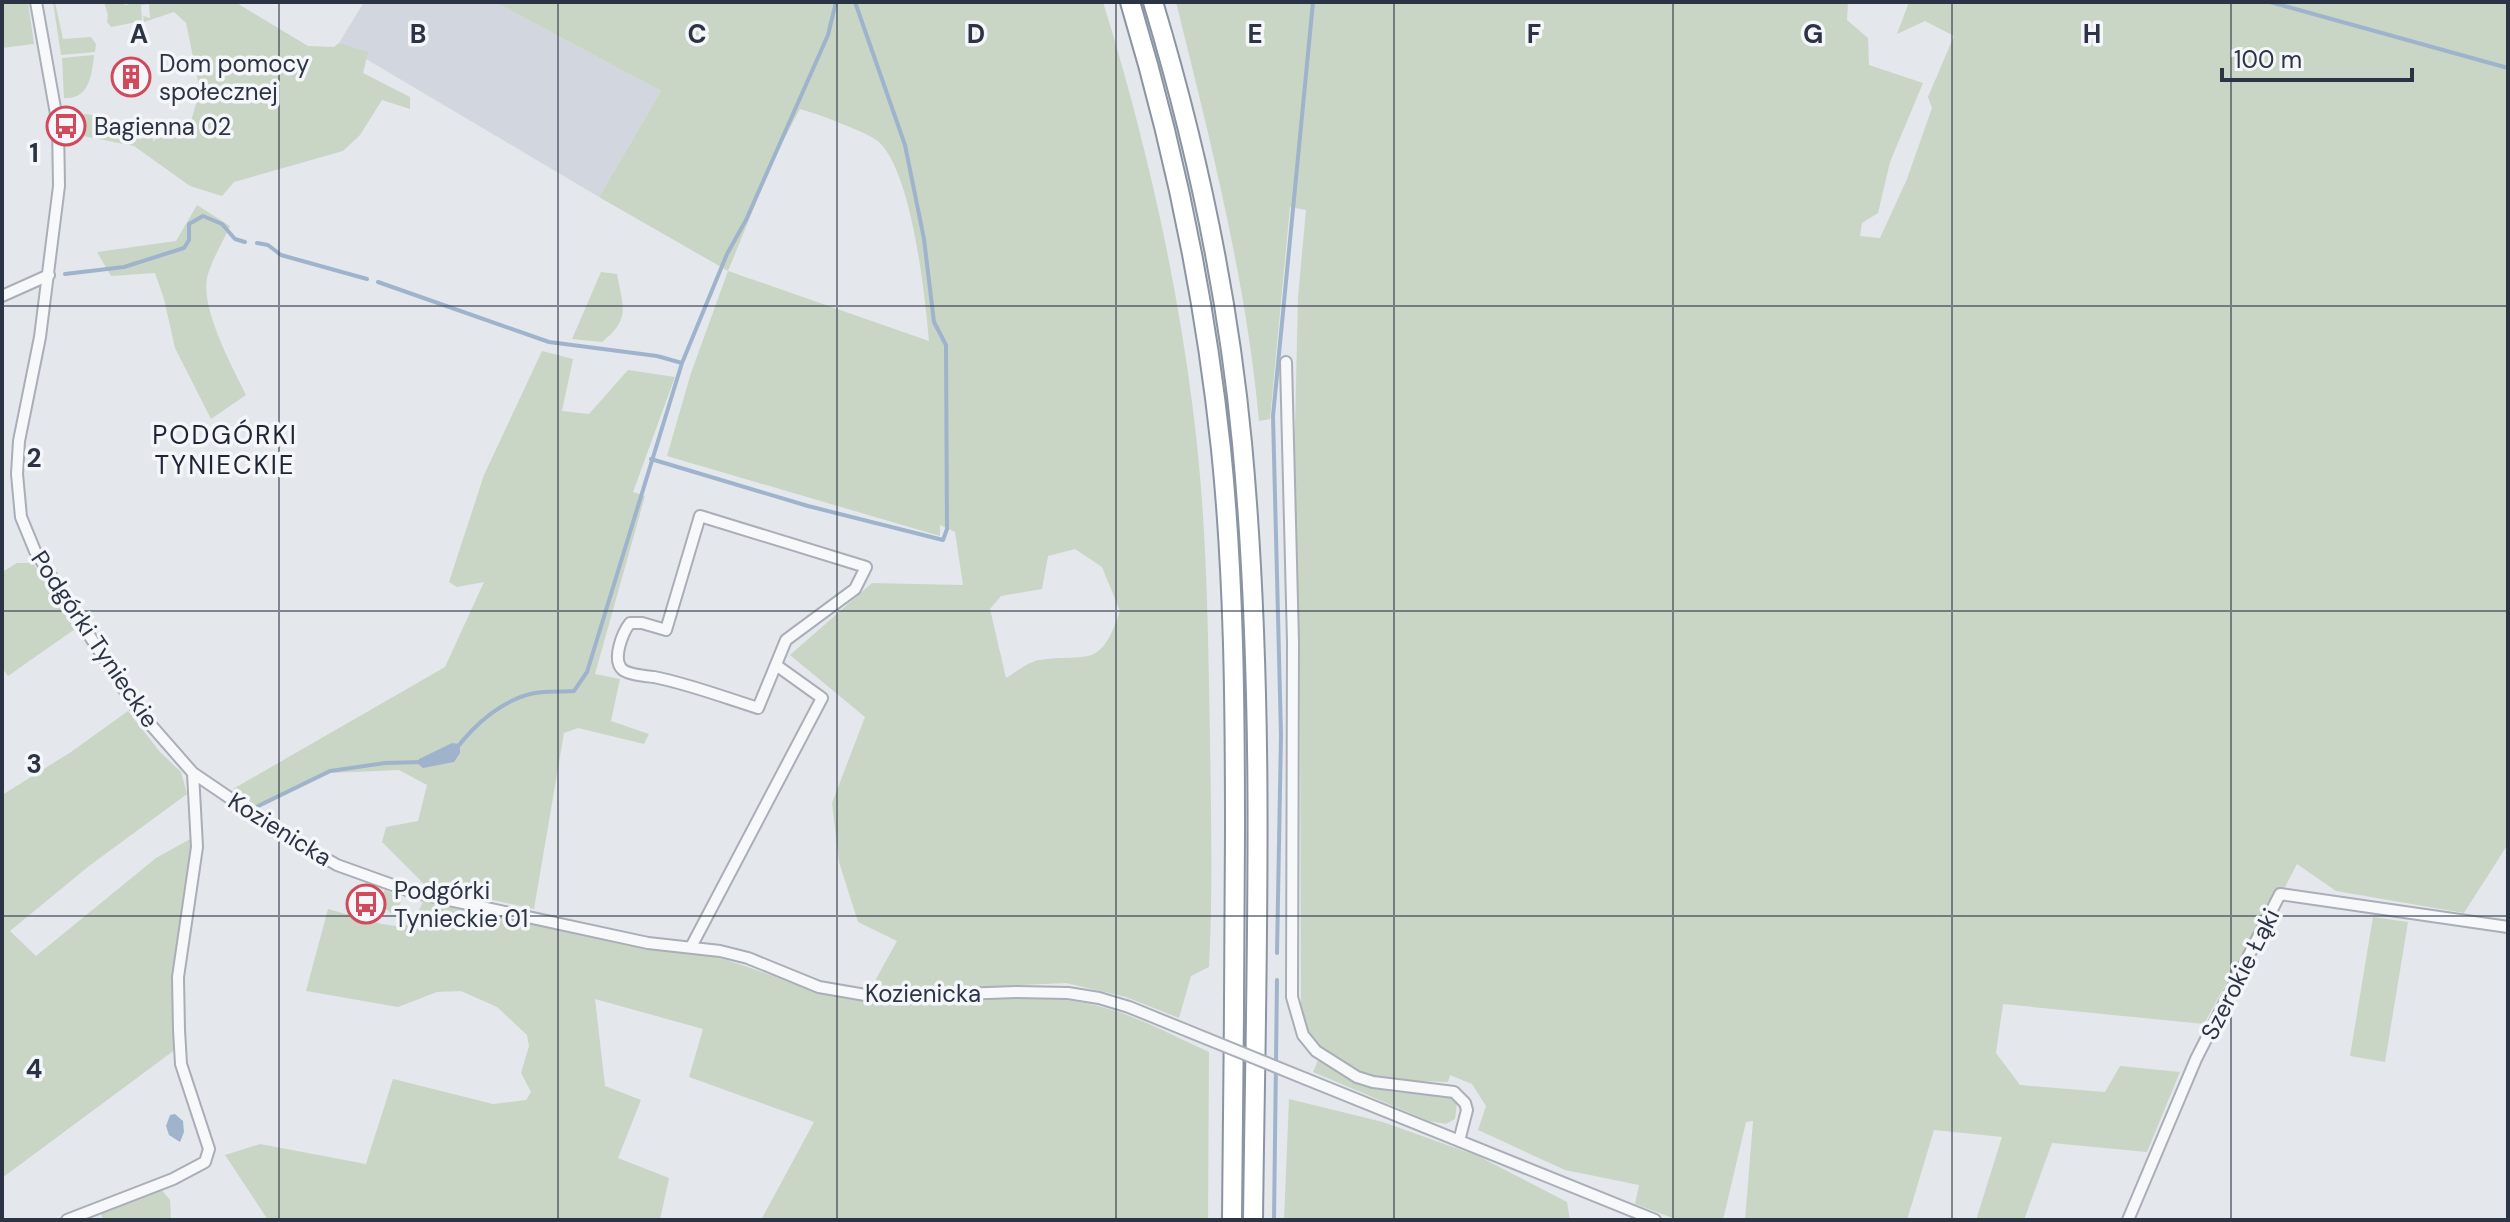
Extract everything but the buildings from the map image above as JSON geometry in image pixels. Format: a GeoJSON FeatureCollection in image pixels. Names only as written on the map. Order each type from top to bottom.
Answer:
{"type":"FeatureCollection","features":[{"type":"Feature","properties":{"kind":"highway"},"geometry":{"type":"LineString","coordinates":[[1130,2],[1164,124],[1189,237],[1221,451],[1231,602],[1235,765],[1232,1220]]}},
{"type":"Feature","properties":{"kind":"highway"},"geometry":{"type":"LineString","coordinates":[[1153,2],[1182,106],[1211,238],[1229,346],[1246,497],[1255,642],[1257,781],[1253,1220]]}},
{"type":"Feature","properties":{"kind":"street","name":"Podgórki Tynieckie"},"geometry":{"type":"LineString","coordinates":[[36,2],[59,140],[59,186],[40,337],[19,441],[17,474],[21,517],[35,551],[136,708],[193,773]]}},
{"type":"Feature","properties":{"kind":"street"},"geometry":{"type":"LineString","coordinates":[[2,296],[49,275]]}},
{"type":"Feature","properties":{"kind":"street"},"geometry":{"type":"LineString","coordinates":[[1286,362],[1293,642],[1294,1005],[1308,1044],[1357,1077],[1387,1086],[1447,1090],[1460,1097],[1467,1110],[1459,1141]]}},
{"type":"Feature","properties":{"kind":"street"},"geometry":{"type":"LineString","coordinates":[[700,516],[866,567],[855,589],[786,640],[776,665],[758,708],[678,682],[626,672],[619,664],[618,655],[630,623],[666,630],[700,516]]}},
{"type":"Feature","properties":{"kind":"street"},"geometry":{"type":"LineString","coordinates":[[691,947],[822,698],[776,665]]}},
{"type":"Feature","properties":{"kind":"street"},"geometry":{"type":"LineString","coordinates":[[67,1220],[173,1179],[205,1162],[207,1157],[209,1149],[181,1064],[179,1030],[178,977],[197,847],[193,773]]}},
{"type":"Feature","properties":{"kind":"street","name":"Kozienicka"},"geometry":{"type":"LineString","coordinates":[[193,773],[308,849],[365,877],[412,892],[648,943],[691,947],[748,958],[819,987],[877,997],[1068,993],[1129,1007],[1655,1220]]}},
{"type":"Feature","properties":{"kind":"street","name":"Szerokie Łąki"},"geometry":{"type":"LineString","coordinates":[[2128,1220],[2196,1059],[2280,894],[2508,927]]}},
{"type":"Feature","properties":{"kind":"shaded area"},"geometry":{"type":"Polygon","coordinates":[[[364,2],[495,2],[661,91],[599,197],[339,43],[364,2]]]}},
{"type":"Feature","properties":{"kind":"green space"},"geometry":{"type":"Polygon","coordinates":[[[2,2],[28,2],[34,44],[2,48],[2,2]]]}},
{"type":"Feature","properties":{"kind":"green space"},"geometry":{"type":"Polygon","coordinates":[[[53,2],[63,39],[91,37],[96,44],[95,52],[61,55],[53,2]]]}},
{"type":"Feature","properties":{"kind":"green space"},"geometry":{"type":"Polygon","coordinates":[[[104,2],[126,5],[135,2],[235,2],[308,46],[334,47],[339,43],[368,52],[363,73],[410,97],[410,109],[382,100],[360,135],[343,151],[234,182],[222,196],[190,186],[134,146],[68,133],[66,116],[71,111],[80,118],[85,114],[92,115],[140,139],[147,137],[149,131],[154,142],[156,135],[191,121],[200,90],[186,23],[174,12],[144,22],[143,16],[150,18],[149,4],[141,5],[142,21],[111,27],[107,22],[104,2]]]}},
{"type":"Feature","properties":{"kind":"green space"},"geometry":{"type":"Polygon","coordinates":[[[495,2],[1103,2],[1132,102],[1168,256],[1186,359],[1201,491],[1208,655],[1209,967],[1191,976],[1179,1018],[1126,997],[1066,983],[908,990],[871,988],[897,941],[858,922],[839,862],[832,803],[865,717],[790,655],[872,583],[963,585],[955,532],[940,525],[940,536],[667,456],[691,373],[728,271],[599,197],[661,91],[495,2]],[[800,109],[776,154],[728,271],[929,341],[920,266],[908,206],[900,180],[879,142],[800,109]],[[1075,549],[1048,556],[1042,589],[1001,596],[990,609],[1006,678],[1035,661],[1091,655],[1099,651],[1113,630],[1120,611],[1102,567],[1075,549]]]}},
{"type":"Feature","properties":{"kind":"green space"},"geometry":{"type":"Polygon","coordinates":[[[1176,2],[1848,2],[1847,20],[1868,38],[1869,65],[1923,83],[1890,162],[1878,213],[1862,223],[1860,236],[1880,238],[1907,179],[1932,108],[1928,97],[1954,36],[1925,21],[1897,34],[1909,2],[2508,2],[2508,844],[2464,913],[2336,891],[2297,864],[2285,887],[2275,893],[2204,1024],[2003,1004],[1996,1053],[2020,1085],[2105,1092],[2120,1066],[2180,1072],[2147,1152],[2052,1143],[2024,1220],[1976,1220],[2002,1137],[1934,1130],[1907,1220],[1745,1220],[1753,1121],[1746,1122],[1723,1220],[1678,1220],[1635,1204],[1639,1185],[1565,1170],[1478,1130],[1486,1106],[1472,1084],[1450,1075],[1448,1082],[1388,1078],[1350,1068],[1333,1059],[1318,1046],[1307,1029],[1301,1004],[1300,696],[1293,515],[1298,297],[1306,210],[1290,207],[1270,419],[1259,421],[1236,262],[1176,2]]]}},
{"type":"Feature","properties":{"kind":"green space"},"geometry":{"type":"Polygon","coordinates":[[[94,55],[84,91],[72,98],[64,98],[62,58],[94,55]]]}},
{"type":"Feature","properties":{"kind":"green space"},"geometry":{"type":"Polygon","coordinates":[[[197,205],[230,226],[214,258],[206,291],[219,338],[246,395],[211,419],[175,348],[155,273],[111,276],[97,252],[176,241],[197,205]]]}},
{"type":"Feature","properties":{"kind":"green space"},"geometry":{"type":"Polygon","coordinates":[[[601,272],[617,274],[623,304],[621,319],[602,342],[572,339],[601,272]]]}},
{"type":"Feature","properties":{"kind":"green space"},"geometry":{"type":"Polygon","coordinates":[[[542,351],[573,359],[562,411],[589,414],[628,370],[675,377],[633,492],[645,496],[595,674],[620,679],[611,721],[649,734],[644,744],[578,728],[564,733],[534,909],[425,885],[382,842],[386,827],[418,821],[427,785],[399,770],[331,773],[259,808],[233,789],[445,667],[484,582],[457,587],[449,582],[484,475],[542,351]]]}},
{"type":"Feature","properties":{"kind":"green space"},"geometry":{"type":"Polygon","coordinates":[[[17,563],[33,563],[75,629],[8,676],[2,668],[2,572],[17,563]]]}},
{"type":"Feature","properties":{"kind":"green space"},"geometry":{"type":"Polygon","coordinates":[[[128,711],[160,752],[181,772],[187,794],[89,866],[10,931],[36,956],[156,858],[192,838],[176,1049],[2,1178],[2,795],[71,752],[128,711]]]}},
{"type":"Feature","properties":{"kind":"green space"},"geometry":{"type":"Polygon","coordinates":[[[385,890],[402,898],[397,912],[391,913],[385,908],[381,895],[385,890]]]}},
{"type":"Feature","properties":{"kind":"green space"},"geometry":{"type":"Polygon","coordinates":[[[424,900],[626,943],[710,956],[831,996],[878,1002],[1050,999],[1096,1005],[1146,1022],[1209,1052],[1208,1220],[761,1220],[814,1122],[689,1077],[703,1029],[595,999],[605,1086],[641,1100],[618,1158],[669,1178],[660,1220],[268,1220],[225,1155],[260,1144],[366,1164],[393,1079],[493,1104],[526,1100],[531,1092],[521,1073],[529,1046],[527,1035],[497,1007],[461,991],[437,992],[398,1007],[306,991],[328,909],[403,927],[414,920],[424,900]]]}},
{"type":"Feature","properties":{"kind":"green space"},"geometry":{"type":"Polygon","coordinates":[[[2373,917],[2408,922],[2385,1062],[2350,1056],[2373,917]]]}},
{"type":"Feature","properties":{"kind":"green space"},"geometry":{"type":"Polygon","coordinates":[[[1318,1060],[1349,1077],[1383,1090],[1430,1092],[1448,1097],[1457,1103],[1455,1119],[1446,1124],[1429,1121],[1313,1072],[1318,1060]]]}},
{"type":"Feature","properties":{"kind":"green space"},"geometry":{"type":"Polygon","coordinates":[[[1289,1099],[1383,1122],[1478,1156],[1567,1202],[1570,1220],[1284,1220],[1289,1099]]]}},
{"type":"Feature","properties":{"kind":"green space"},"geometry":{"type":"Polygon","coordinates":[[[161,1189],[170,1200],[171,1220],[103,1220],[101,1214],[161,1189]]]}},
{"type":"Feature","properties":{"kind":"water"},"geometry":{"type":"Polygon","coordinates":[[[452,743],[460,744],[460,753],[454,762],[423,768],[418,764],[419,759],[452,743]]]}},
{"type":"Feature","properties":{"kind":"water"},"geometry":{"type":"Polygon","coordinates":[[[175,1114],[183,1121],[184,1132],[180,1142],[169,1135],[166,1126],[170,1115],[175,1114]]]}},
{"type":"Feature","properties":{"kind":"waterway"},"geometry":{"type":"LineString","coordinates":[[456,749],[481,722],[501,707],[535,693],[574,691],[587,672],[682,363],[727,254],[746,220],[828,35],[836,2]]}},
{"type":"Feature","properties":{"kind":"waterway"},"geometry":{"type":"LineString","coordinates":[[651,459],[808,506],[943,540],[947,529],[946,345],[934,322],[924,239],[905,145],[855,2]]}},
{"type":"Feature","properties":{"kind":"waterway"},"geometry":{"type":"LineString","coordinates":[[1277,953],[1281,735],[1273,416],[1313,2]]}},
{"type":"Feature","properties":{"kind":"waterway"},"geometry":{"type":"LineString","coordinates":[[2270,2],[2508,68]]}},
{"type":"Feature","properties":{"kind":"waterway"},"geometry":{"type":"LineString","coordinates":[[65,274],[124,267],[184,248],[189,240],[189,224],[203,216],[222,224],[235,239],[245,242]]}},
{"type":"Feature","properties":{"kind":"waterway"},"geometry":{"type":"LineString","coordinates":[[257,243],[268,245],[281,255],[367,279]]}},
{"type":"Feature","properties":{"kind":"waterway"},"geometry":{"type":"LineString","coordinates":[[378,282],[549,342],[657,356],[682,363]]}},
{"type":"Feature","properties":{"kind":"waterway"},"geometry":{"type":"LineString","coordinates":[[258,806],[330,771],[385,763],[422,762]]}},
{"type":"Feature","properties":{"kind":"waterway"},"geometry":{"type":"LineString","coordinates":[[1274,1220],[1277,980]]}},
{"type":"Feature","properties":{"kind":"place","name":"Dom pomocy społecznej"},"geometry":{"type":"Point","coordinates":[131,77]}},
{"type":"Feature","properties":{"kind":"place","name":"Bagienna 02"},"geometry":{"type":"Point","coordinates":[66,126]}},
{"type":"Feature","properties":{"kind":"place","name":"Podgórki Tynieckie 01"},"geometry":{"type":"Point","coordinates":[366,904]}},
{"type":"Feature","properties":{"kind":"district","name":"PODGÓRKI TYNIECKIE"},"geometry":{"type":"Point","coordinates":[225,450]}}]}
